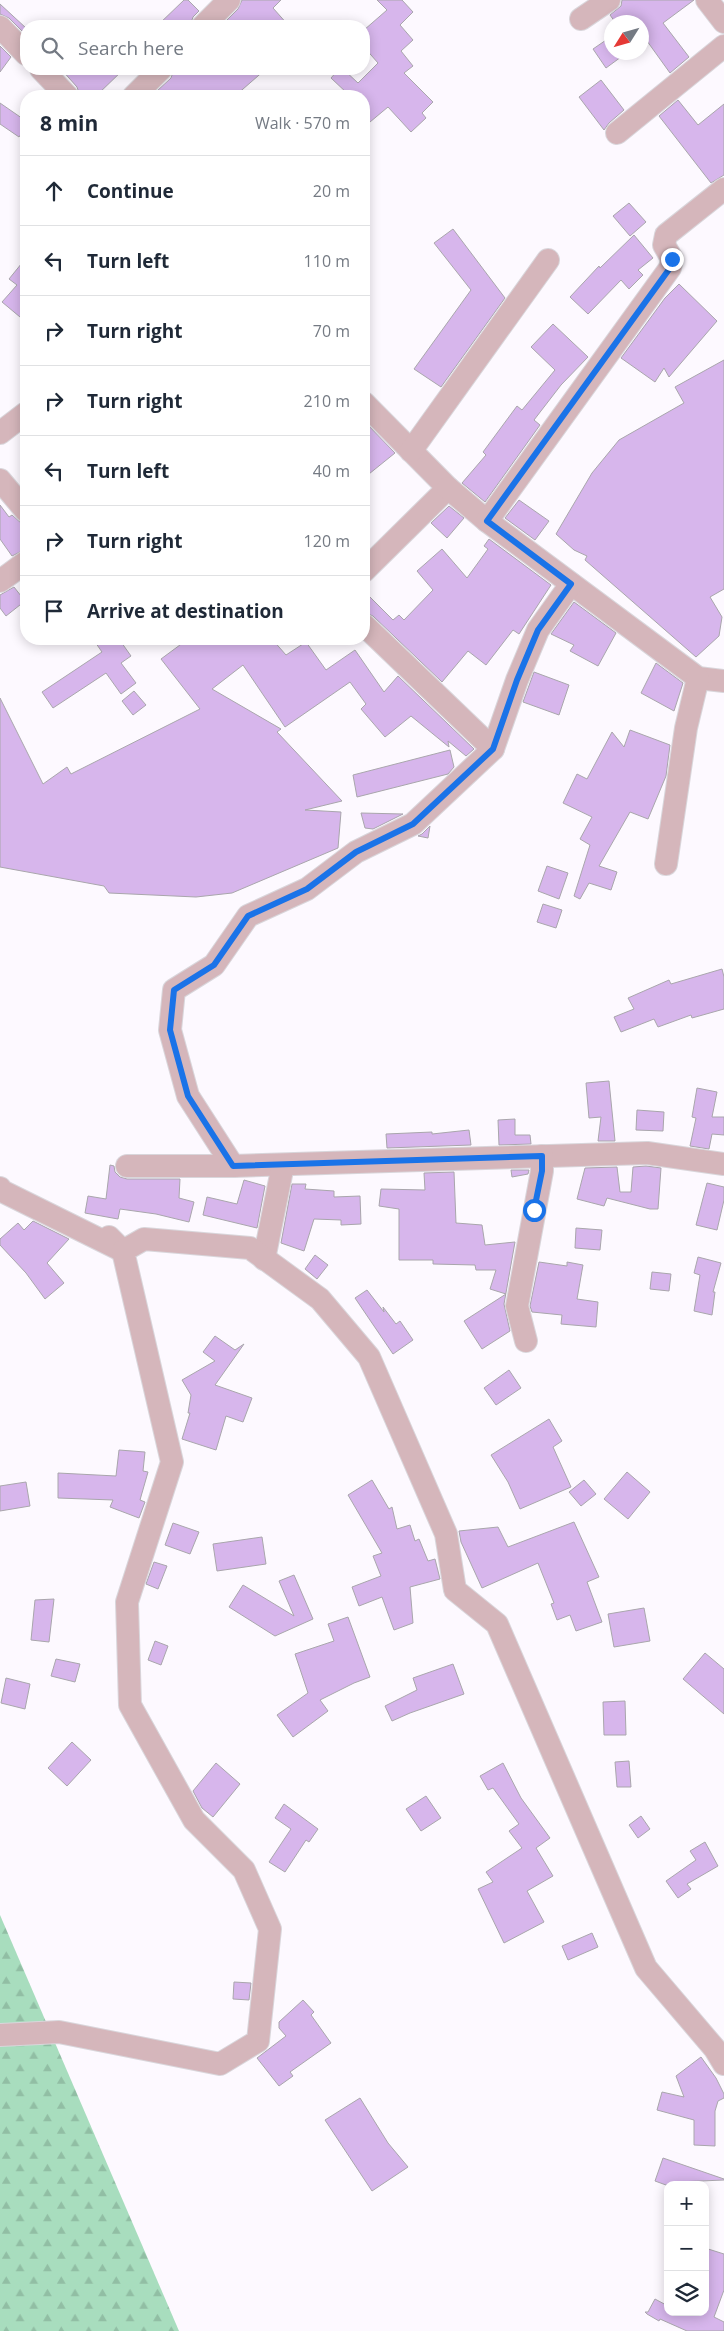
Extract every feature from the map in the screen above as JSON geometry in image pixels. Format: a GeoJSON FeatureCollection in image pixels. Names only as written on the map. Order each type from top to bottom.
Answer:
{"type":"FeatureCollection","features":[{"type":"Feature","properties":{"kind":"street"},"geometry":{"type":"LineString","coordinates":[[209,20],[229,0]]}},
{"type":"Feature","properties":{"kind":"street"},"geometry":{"type":"LineString","coordinates":[[581,20],[609,0]]}},
{"type":"Feature","properties":{"kind":"street"},"geometry":{"type":"LineString","coordinates":[[707,0],[724,22]]}},
{"type":"Feature","properties":{"kind":"street"},"geometry":{"type":"LineString","coordinates":[[0,27],[20,48]]}},
{"type":"Feature","properties":{"kind":"street"},"geometry":{"type":"LineString","coordinates":[[617,133],[724,46]]}},
{"type":"Feature","properties":{"kind":"street"},"geometry":{"type":"LineString","coordinates":[[47,75],[61,90]]}},
{"type":"Feature","properties":{"kind":"street"},"geometry":{"type":"LineString","coordinates":[[140,90],[155,75]]}},
{"type":"Feature","properties":{"kind":"street"},"geometry":{"type":"LineString","coordinates":[[487,521],[670,268],[672,259],[664,245],[666,235],[724,189]]}},
{"type":"Feature","properties":{"kind":"street"},"geometry":{"type":"LineString","coordinates":[[411,451],[548,260]]}},
{"type":"Feature","properties":{"kind":"street"},"geometry":{"type":"LineString","coordinates":[[370,409],[448,488],[487,521],[698,678],[724,681]]}},
{"type":"Feature","properties":{"kind":"street"},"geometry":{"type":"LineString","coordinates":[[0,433],[20,418]]}},
{"type":"Feature","properties":{"kind":"street"},"geometry":{"type":"LineString","coordinates":[[0,480],[20,504]]}},
{"type":"Feature","properties":{"kind":"street"},"geometry":{"type":"LineString","coordinates":[[370,565],[448,488]]}},
{"type":"Feature","properties":{"kind":"street"},"geometry":{"type":"LineString","coordinates":[[0,581],[20,566]]}},
{"type":"Feature","properties":{"kind":"street"},"geometry":{"type":"LineString","coordinates":[[233,1166],[188,1096],[170,1030],[174,990],[214,965],[248,916],[307,889],[356,852],[413,824],[493,749],[517,680],[538,630],[571,584]]}},
{"type":"Feature","properties":{"kind":"street"},"geometry":{"type":"LineString","coordinates":[[370,631],[493,749]]}},
{"type":"Feature","properties":{"kind":"street"},"geometry":{"type":"LineString","coordinates":[[666,864],[686,728],[698,678]]}},
{"type":"Feature","properties":{"kind":"street"},"geometry":{"type":"LineString","coordinates":[[127,1166],[283,1165],[647,1153],[724,1164]]}},
{"type":"Feature","properties":{"kind":"street"},"geometry":{"type":"LineString","coordinates":[[526,1341],[516,1306],[542,1171],[542,1156]]}},
{"type":"Feature","properties":{"kind":"street"},"geometry":{"type":"LineString","coordinates":[[264,1259],[283,1165]]}},
{"type":"Feature","properties":{"kind":"street"},"geometry":{"type":"LineString","coordinates":[[0,1188],[2,1191],[116,1244],[144,1239],[250,1248],[320,1299],[369,1357],[446,1534],[455,1590],[497,1624],[646,1968],[715,2049],[724,2064]]}},
{"type":"Feature","properties":{"kind":"street"},"geometry":{"type":"LineString","coordinates":[[0,2035],[59,2032],[220,2064],[258,2041],[270,1929],[244,1870],[194,1820],[130,1705],[127,1602],[172,1462],[116,1244]]}},
{"type":"Feature","properties":{"kind":"green space"},"geometry":{"type":"Polygon","coordinates":[[[0,1915],[179,2331],[0,2331],[0,1915]]]}},
{"type":"Feature","properties":{"kind":"building"},"geometry":{"type":"Polygon","coordinates":[[[184,0],[188,0],[199,11],[192,20],[163,20],[184,0]]]}},
{"type":"Feature","properties":{"kind":"building"},"geometry":{"type":"Polygon","coordinates":[[[242,0],[281,0],[273,8],[284,20],[227,20],[238,9],[242,0]]]}},
{"type":"Feature","properties":{"kind":"building"},"geometry":{"type":"Polygon","coordinates":[[[377,0],[402,0],[413,12],[400,25],[413,40],[401,51],[413,66],[404,73],[433,102],[422,113],[426,118],[411,132],[388,107],[370,122],[370,90],[344,90],[331,78],[334,75],[349,75],[358,83],[366,75],[370,75],[370,71],[378,63],[370,54],[370,25],[387,10],[377,0]]]}},
{"type":"Feature","properties":{"kind":"building"},"geometry":{"type":"Polygon","coordinates":[[[622,0],[694,0],[663,23],[689,57],[670,73],[649,44],[649,15],[610,15],[621,6],[622,0]]]}},
{"type":"Feature","properties":{"kind":"building"},"geometry":{"type":"Polygon","coordinates":[[[0,4],[20,22],[20,29],[9,18],[0,14],[0,4]]]}},
{"type":"Feature","properties":{"kind":"building"},"geometry":{"type":"Polygon","coordinates":[[[604,41],[604,60],[617,60],[606,68],[593,49],[604,41]]]}},
{"type":"Feature","properties":{"kind":"building"},"geometry":{"type":"Polygon","coordinates":[[[0,46],[11,57],[0,72],[0,46]]]}},
{"type":"Feature","properties":{"kind":"building"},"geometry":{"type":"Polygon","coordinates":[[[66,75],[118,75],[102,90],[78,90],[66,75]]]}},
{"type":"Feature","properties":{"kind":"building"},"geometry":{"type":"Polygon","coordinates":[[[172,75],[259,75],[242,90],[158,90],[172,75]]]}},
{"type":"Feature","properties":{"kind":"building"},"geometry":{"type":"Polygon","coordinates":[[[601,80],[624,110],[604,130],[579,97],[601,80]]]}},
{"type":"Feature","properties":{"kind":"building"},"geometry":{"type":"Polygon","coordinates":[[[678,100],[698,125],[724,104],[724,175],[711,183],[659,116],[678,100]]]}},
{"type":"Feature","properties":{"kind":"building"},"geometry":{"type":"Polygon","coordinates":[[[0,103],[20,117],[20,136],[19,137],[0,124],[0,103]]]}},
{"type":"Feature","properties":{"kind":"building"},"geometry":{"type":"Polygon","coordinates":[[[629,203],[646,222],[630,236],[613,216],[629,203]]]}},
{"type":"Feature","properties":{"kind":"building"},"geometry":{"type":"Polygon","coordinates":[[[453,229],[505,298],[441,387],[414,369],[471,290],[434,243],[453,229]]]}},
{"type":"Feature","properties":{"kind":"building"},"geometry":{"type":"Polygon","coordinates":[[[634,235],[653,258],[638,270],[643,275],[629,289],[621,280],[588,314],[570,297],[599,266],[600,268],[634,235]]]}},
{"type":"Feature","properties":{"kind":"building"},"geometry":{"type":"Polygon","coordinates":[[[20,265],[20,317],[2,302],[17,285],[9,279],[20,265]]]}},
{"type":"Feature","properties":{"kind":"building"},"geometry":{"type":"Polygon","coordinates":[[[679,284],[717,321],[669,377],[664,368],[655,382],[621,358],[665,298],[679,284]]]}},
{"type":"Feature","properties":{"kind":"building"},"geometry":{"type":"Polygon","coordinates":[[[553,324],[588,357],[561,385],[534,420],[540,425],[485,502],[462,483],[486,455],[483,452],[517,406],[522,410],[555,370],[531,347],[553,324]]]}},
{"type":"Feature","properties":{"kind":"building"},"geometry":{"type":"Polygon","coordinates":[[[724,360],[724,589],[710,597],[722,617],[719,636],[696,657],[585,560],[587,556],[574,550],[556,534],[592,473],[619,440],[684,403],[675,387],[724,360]]]}},
{"type":"Feature","properties":{"kind":"building"},"geometry":{"type":"Polygon","coordinates":[[[370,427],[395,453],[370,473],[370,427]]]}},
{"type":"Feature","properties":{"kind":"building"},"geometry":{"type":"Polygon","coordinates":[[[519,500],[549,521],[535,540],[505,518],[519,500]]]}},
{"type":"Feature","properties":{"kind":"building"},"geometry":{"type":"Polygon","coordinates":[[[0,505],[9,517],[12,515],[20,522],[20,552],[12,556],[0,539],[0,505]]]}},
{"type":"Feature","properties":{"kind":"building"},"geometry":{"type":"Polygon","coordinates":[[[449,506],[464,518],[447,538],[431,523],[449,506]]]}},
{"type":"Feature","properties":{"kind":"building"},"geometry":{"type":"Polygon","coordinates":[[[489,539],[551,585],[519,634],[513,630],[486,665],[468,651],[442,682],[370,615],[370,597],[393,620],[399,615],[404,620],[433,590],[417,571],[442,549],[467,578],[488,549],[484,546],[489,539]]]}},
{"type":"Feature","properties":{"kind":"building"},"geometry":{"type":"Polygon","coordinates":[[[14,587],[20,595],[20,605],[6,616],[0,608],[0,595],[14,587]]]}},
{"type":"Feature","properties":{"kind":"building"},"geometry":{"type":"Polygon","coordinates":[[[574,602],[616,633],[598,666],[570,651],[574,645],[551,634],[574,602]]]}},
{"type":"Feature","properties":{"kind":"building"},"geometry":{"type":"Polygon","coordinates":[[[97,645],[123,645],[131,656],[121,663],[136,683],[121,694],[106,673],[53,708],[42,692],[102,652],[97,645]]]}},
{"type":"Feature","properties":{"kind":"building"},"geometry":{"type":"Polygon","coordinates":[[[180,645],[277,645],[286,655],[301,645],[308,645],[326,670],[355,650],[384,692],[398,676],[474,749],[466,756],[448,741],[449,747],[411,716],[385,737],[361,709],[366,704],[350,682],[285,727],[243,665],[212,689],[281,729],[277,732],[342,801],[305,810],[341,812],[338,848],[232,893],[196,897],[109,893],[104,886],[0,867],[0,698],[43,784],[67,767],[71,774],[200,709],[161,659],[180,645]]]}},
{"type":"Feature","properties":{"kind":"building"},"geometry":{"type":"Polygon","coordinates":[[[656,663],[683,683],[674,711],[641,693],[656,663]]]}},
{"type":"Feature","properties":{"kind":"building"},"geometry":{"type":"Polygon","coordinates":[[[534,672],[569,685],[559,715],[523,702],[534,672]]]}},
{"type":"Feature","properties":{"kind":"building"},"geometry":{"type":"Polygon","coordinates":[[[134,691],[146,705],[133,715],[122,701],[134,691]]]}},
{"type":"Feature","properties":{"kind":"building"},"geometry":{"type":"Polygon","coordinates":[[[630,730],[670,745],[666,776],[648,819],[630,812],[599,866],[617,872],[611,890],[589,883],[580,899],[574,896],[590,845],[580,839],[592,817],[563,803],[577,774],[587,779],[612,732],[624,747],[630,730]]]}},
{"type":"Feature","properties":{"kind":"building"},"geometry":{"type":"Polygon","coordinates":[[[450,750],[454,767],[448,774],[357,797],[353,775],[450,750]]]}},
{"type":"Feature","properties":{"kind":"building"},"geometry":{"type":"Polygon","coordinates":[[[361,813],[403,814],[373,829],[365,828],[361,813]]]}},
{"type":"Feature","properties":{"kind":"building"},"geometry":{"type":"Polygon","coordinates":[[[430,826],[428,838],[418,836],[422,834],[430,826]]]}},
{"type":"Feature","properties":{"kind":"building"},"geometry":{"type":"Polygon","coordinates":[[[547,866],[568,873],[559,899],[538,891],[547,866]]]}},
{"type":"Feature","properties":{"kind":"building"},"geometry":{"type":"Polygon","coordinates":[[[543,904],[562,910],[556,928],[537,922],[543,904]]]}},
{"type":"Feature","properties":{"kind":"building"},"geometry":{"type":"Polygon","coordinates":[[[722,969],[724,977],[724,1009],[692,1018],[691,1015],[658,1027],[654,1019],[621,1032],[614,1017],[634,1009],[628,998],[669,980],[671,984],[722,969]]]}},
{"type":"Feature","properties":{"kind":"building"},"geometry":{"type":"Polygon","coordinates":[[[609,1081],[615,1141],[598,1141],[601,1117],[589,1118],[586,1083],[609,1081]]]}},
{"type":"Feature","properties":{"kind":"building"},"geometry":{"type":"Polygon","coordinates":[[[697,1088],[717,1092],[712,1117],[724,1117],[724,1135],[712,1134],[709,1149],[690,1146],[696,1118],[692,1117],[697,1088]]]}},
{"type":"Feature","properties":{"kind":"building"},"geometry":{"type":"Polygon","coordinates":[[[637,1110],[664,1112],[663,1131],[636,1130],[637,1110]]]}},
{"type":"Feature","properties":{"kind":"building"},"geometry":{"type":"Polygon","coordinates":[[[515,1119],[515,1135],[530,1135],[531,1144],[499,1145],[498,1120],[515,1119]]]}},
{"type":"Feature","properties":{"kind":"building"},"geometry":{"type":"Polygon","coordinates":[[[469,1130],[471,1145],[387,1148],[386,1134],[432,1132],[432,1134],[469,1130]]]}},
{"type":"Feature","properties":{"kind":"building"},"geometry":{"type":"Polygon","coordinates":[[[110,1165],[114,1166],[115,1172],[120,1177],[127,1179],[180,1179],[179,1198],[194,1202],[189,1222],[156,1214],[120,1209],[118,1219],[85,1213],[88,1196],[106,1199],[110,1165]]]}},
{"type":"Feature","properties":{"kind":"building"},"geometry":{"type":"Polygon","coordinates":[[[617,1167],[620,1192],[631,1192],[633,1167],[661,1168],[658,1209],[650,1209],[607,1198],[604,1206],[577,1199],[585,1168],[617,1167]]]}},
{"type":"Feature","properties":{"kind":"building"},"geometry":{"type":"Polygon","coordinates":[[[511,1170],[529,1170],[528,1174],[512,1177],[511,1170]]]}},
{"type":"Feature","properties":{"kind":"building"},"geometry":{"type":"Polygon","coordinates":[[[454,1172],[456,1223],[482,1225],[485,1245],[515,1242],[506,1294],[490,1289],[496,1270],[476,1270],[475,1265],[433,1264],[433,1260],[399,1260],[399,1209],[379,1206],[381,1189],[425,1190],[424,1173],[454,1172]]]}},
{"type":"Feature","properties":{"kind":"building"},"geometry":{"type":"Polygon","coordinates":[[[244,1180],[265,1186],[257,1228],[203,1215],[207,1197],[237,1204],[244,1180]]]}},
{"type":"Feature","properties":{"kind":"building"},"geometry":{"type":"Polygon","coordinates":[[[707,1183],[724,1187],[724,1200],[717,1230],[696,1225],[707,1183]]]}},
{"type":"Feature","properties":{"kind":"building"},"geometry":{"type":"Polygon","coordinates":[[[292,1184],[306,1184],[305,1189],[334,1191],[334,1197],[360,1196],[361,1224],[341,1225],[341,1220],[314,1219],[304,1251],[281,1243],[292,1184]]]}},
{"type":"Feature","properties":{"kind":"building"},"geometry":{"type":"Polygon","coordinates":[[[33,1221],[69,1239],[47,1263],[64,1283],[45,1299],[26,1273],[0,1245],[0,1239],[18,1223],[24,1230],[33,1221]]]}},
{"type":"Feature","properties":{"kind":"building"},"geometry":{"type":"Polygon","coordinates":[[[576,1228],[602,1230],[600,1250],[575,1248],[576,1228]]]}},
{"type":"Feature","properties":{"kind":"building"},"geometry":{"type":"Polygon","coordinates":[[[315,1255],[328,1265],[317,1279],[305,1269],[315,1255]]]}},
{"type":"Feature","properties":{"kind":"building"},"geometry":{"type":"Polygon","coordinates":[[[698,1257],[721,1263],[713,1292],[715,1292],[712,1315],[694,1311],[700,1275],[694,1273],[698,1257]]]}},
{"type":"Feature","properties":{"kind":"building"},"geometry":{"type":"Polygon","coordinates":[[[539,1262],[567,1266],[567,1262],[583,1265],[577,1299],[598,1302],[596,1327],[561,1324],[562,1315],[532,1312],[530,1306],[539,1262]]]}},
{"type":"Feature","properties":{"kind":"building"},"geometry":{"type":"Polygon","coordinates":[[[652,1272],[671,1274],[669,1291],[650,1289],[652,1272]]]}},
{"type":"Feature","properties":{"kind":"building"},"geometry":{"type":"Polygon","coordinates":[[[367,1290],[396,1324],[400,1321],[413,1340],[393,1354],[355,1298],[367,1290]]]}},
{"type":"Feature","properties":{"kind":"building"},"geometry":{"type":"Polygon","coordinates":[[[506,1294],[504,1304],[510,1331],[482,1349],[464,1321],[506,1294]]]}},
{"type":"Feature","properties":{"kind":"building"},"geometry":{"type":"Polygon","coordinates":[[[215,1336],[235,1350],[244,1344],[215,1385],[252,1398],[243,1422],[226,1416],[216,1450],[182,1439],[190,1413],[188,1413],[191,1395],[182,1380],[215,1361],[203,1352],[215,1336]]]}},
{"type":"Feature","properties":{"kind":"building"},"geometry":{"type":"Polygon","coordinates":[[[509,1370],[521,1388],[496,1405],[484,1388],[509,1370]]]}},
{"type":"Feature","properties":{"kind":"building"},"geometry":{"type":"Polygon","coordinates":[[[549,1419],[562,1441],[553,1447],[571,1487],[520,1509],[508,1482],[491,1455],[549,1419]]]}},
{"type":"Feature","properties":{"kind":"building"},"geometry":{"type":"Polygon","coordinates":[[[119,1450],[145,1452],[143,1471],[148,1472],[140,1500],[145,1502],[139,1518],[110,1507],[113,1500],[58,1498],[58,1473],[116,1476],[119,1450]]]}},
{"type":"Feature","properties":{"kind":"building"},"geometry":{"type":"Polygon","coordinates":[[[627,1472],[650,1492],[628,1519],[604,1499],[627,1472]]]}},
{"type":"Feature","properties":{"kind":"building"},"geometry":{"type":"Polygon","coordinates":[[[372,1480],[389,1509],[392,1507],[397,1529],[410,1525],[415,1541],[419,1539],[428,1561],[435,1559],[440,1579],[410,1587],[413,1623],[394,1630],[382,1597],[359,1606],[352,1587],[381,1576],[373,1556],[382,1553],[348,1495],[372,1480]]]}},
{"type":"Feature","properties":{"kind":"building"},"geometry":{"type":"Polygon","coordinates":[[[584,1480],[596,1494],[581,1506],[569,1492],[584,1480]]]}},
{"type":"Feature","properties":{"kind":"building"},"geometry":{"type":"Polygon","coordinates":[[[26,1482],[30,1506],[0,1511],[0,1486],[26,1482]]]}},
{"type":"Feature","properties":{"kind":"building"},"geometry":{"type":"Polygon","coordinates":[[[574,1522],[599,1577],[587,1582],[602,1622],[576,1631],[570,1615],[557,1620],[551,1604],[554,1603],[538,1563],[482,1588],[461,1542],[459,1531],[498,1527],[508,1547],[574,1522]]]}},
{"type":"Feature","properties":{"kind":"building"},"geometry":{"type":"Polygon","coordinates":[[[173,1523],[199,1532],[190,1554],[165,1545],[173,1523]]]}},
{"type":"Feature","properties":{"kind":"building"},"geometry":{"type":"Polygon","coordinates":[[[262,1537],[266,1564],[217,1571],[213,1544],[262,1537]]]}},
{"type":"Feature","properties":{"kind":"building"},"geometry":{"type":"Polygon","coordinates":[[[154,1562],[167,1566],[158,1589],[146,1584],[154,1562]]]}},
{"type":"Feature","properties":{"kind":"building"},"geometry":{"type":"Polygon","coordinates":[[[294,1575],[313,1619],[275,1636],[229,1607],[243,1585],[294,1616],[279,1581],[294,1575]]]}},
{"type":"Feature","properties":{"kind":"building"},"geometry":{"type":"Polygon","coordinates":[[[54,1599],[49,1642],[31,1640],[35,1600],[54,1599]]]}},
{"type":"Feature","properties":{"kind":"building"},"geometry":{"type":"Polygon","coordinates":[[[644,1608],[650,1641],[614,1647],[608,1614],[644,1608]]]}},
{"type":"Feature","properties":{"kind":"building"},"geometry":{"type":"Polygon","coordinates":[[[348,1617],[370,1677],[320,1700],[328,1711],[293,1737],[277,1715],[308,1693],[295,1654],[334,1641],[328,1624],[348,1617]]]}},
{"type":"Feature","properties":{"kind":"building"},"geometry":{"type":"Polygon","coordinates":[[[155,1641],[168,1646],[161,1665],[148,1660],[155,1641]]]}},
{"type":"Feature","properties":{"kind":"building"},"geometry":{"type":"Polygon","coordinates":[[[705,1653],[724,1669],[724,1714],[683,1679],[705,1653]]]}},
{"type":"Feature","properties":{"kind":"building"},"geometry":{"type":"Polygon","coordinates":[[[56,1659],[80,1664],[75,1682],[51,1676],[56,1659]]]}},
{"type":"Feature","properties":{"kind":"building"},"geometry":{"type":"Polygon","coordinates":[[[453,1664],[464,1694],[392,1721],[385,1706],[417,1690],[413,1678],[453,1664]]]}},
{"type":"Feature","properties":{"kind":"building"},"geometry":{"type":"Polygon","coordinates":[[[6,1678],[30,1684],[25,1709],[1,1703],[6,1678]]]}},
{"type":"Feature","properties":{"kind":"building"},"geometry":{"type":"Polygon","coordinates":[[[625,1701],[626,1735],[604,1735],[603,1702],[625,1701]]]}},
{"type":"Feature","properties":{"kind":"building"},"geometry":{"type":"Polygon","coordinates":[[[72,1742],[91,1760],[67,1786],[48,1768],[72,1742]]]}},
{"type":"Feature","properties":{"kind":"building"},"geometry":{"type":"Polygon","coordinates":[[[629,1761],[631,1787],[617,1787],[615,1762],[629,1761]]]}},
{"type":"Feature","properties":{"kind":"building"},"geometry":{"type":"Polygon","coordinates":[[[216,1763],[240,1784],[213,1817],[202,1808],[193,1791],[216,1763]]]}},
{"type":"Feature","properties":{"kind":"building"},"geometry":{"type":"Polygon","coordinates":[[[503,1763],[521,1798],[550,1838],[536,1848],[553,1876],[527,1891],[544,1922],[504,1943],[478,1889],[493,1882],[486,1872],[522,1848],[509,1831],[519,1824],[493,1788],[488,1790],[480,1776],[503,1763]]]}},
{"type":"Feature","properties":{"kind":"building"},"geometry":{"type":"Polygon","coordinates":[[[426,1796],[441,1818],[421,1831],[406,1809],[426,1796]]]}},
{"type":"Feature","properties":{"kind":"building"},"geometry":{"type":"Polygon","coordinates":[[[284,1804],[318,1829],[309,1842],[306,1840],[285,1872],[269,1862],[291,1829],[275,1818],[284,1804]]]}},
{"type":"Feature","properties":{"kind":"building"},"geometry":{"type":"Polygon","coordinates":[[[641,1816],[650,1829],[638,1838],[629,1825],[641,1816]]]}},
{"type":"Feature","properties":{"kind":"building"},"geometry":{"type":"Polygon","coordinates":[[[705,1842],[718,1866],[687,1884],[691,1889],[678,1898],[666,1881],[696,1860],[690,1851],[705,1842]]]}},
{"type":"Feature","properties":{"kind":"building"},"geometry":{"type":"Polygon","coordinates":[[[592,1933],[598,1947],[568,1960],[562,1946],[592,1933]]]}},
{"type":"Feature","properties":{"kind":"building"},"geometry":{"type":"Polygon","coordinates":[[[234,1982],[251,1983],[249,2000],[233,1999],[234,1982]]]}},
{"type":"Feature","properties":{"kind":"building"},"geometry":{"type":"Polygon","coordinates":[[[303,2000],[314,2012],[311,2015],[331,2043],[290,2072],[293,2076],[279,2086],[257,2058],[286,2036],[279,2028],[279,2022],[303,2000]]]}},
{"type":"Feature","properties":{"kind":"building"},"geometry":{"type":"Polygon","coordinates":[[[701,2057],[716,2078],[724,2094],[724,2098],[718,2101],[715,2111],[715,2146],[694,2145],[694,2120],[657,2110],[662,2092],[684,2097],[676,2076],[701,2057]]]}},
{"type":"Feature","properties":{"kind":"building"},"geometry":{"type":"Polygon","coordinates":[[[360,2098],[388,2143],[408,2167],[372,2191],[325,2120],[360,2098]]]}},
{"type":"Feature","properties":{"kind":"building"},"geometry":{"type":"Polygon","coordinates":[[[663,2158],[724,2179],[664,2181],[664,2184],[655,2181],[663,2158]]]}},
{"type":"Feature","properties":{"kind":"building"},"geometry":{"type":"Polygon","coordinates":[[[709,2249],[724,2254],[724,2290],[714,2317],[724,2322],[724,2331],[687,2331],[660,2319],[659,2321],[645,2312],[648,2312],[655,2299],[664,2304],[664,2316],[709,2316],[709,2249]]]}},
{"type":"Feature","properties":{"kind":"route"},"geometry":{"type":"LineString","coordinates":[[534,1210],[542,1171],[542,1156],[233,1166],[188,1096],[170,1030],[174,990],[214,965],[248,916],[307,889],[356,852],[413,824],[493,749],[517,680],[538,630],[571,584],[487,521],[670,268],[672,259]]}}]}
